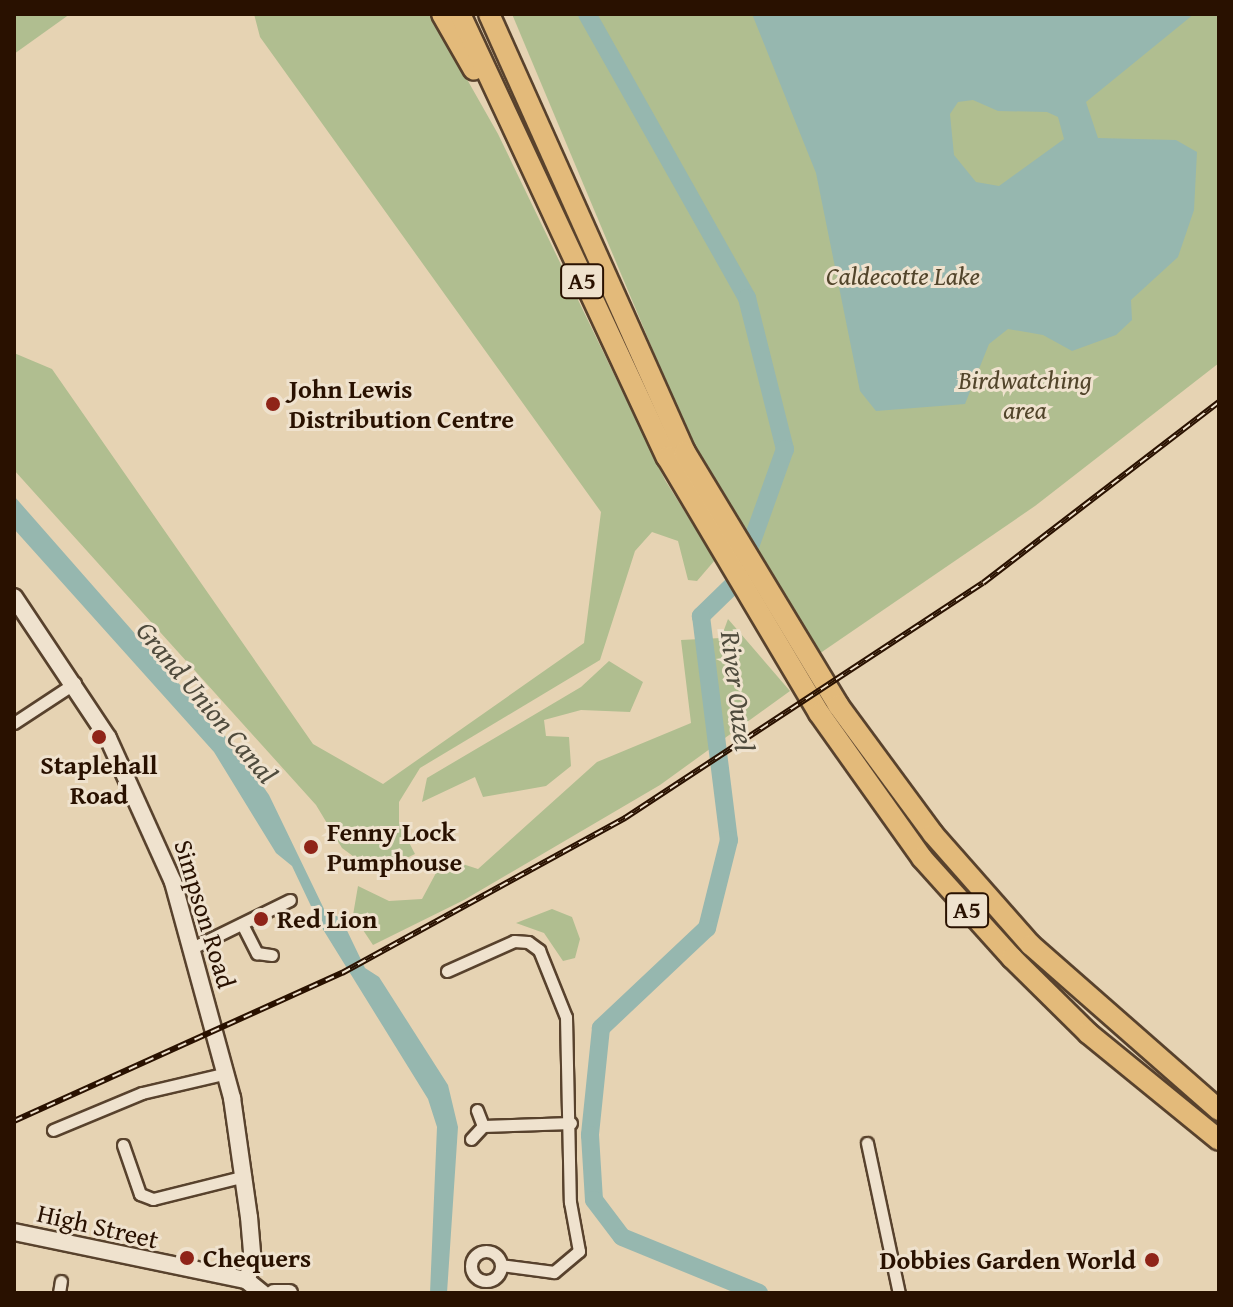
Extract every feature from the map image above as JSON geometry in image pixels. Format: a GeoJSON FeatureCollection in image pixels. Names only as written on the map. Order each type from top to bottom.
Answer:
{"type":"FeatureCollection","features":[{"type":"Feature","properties":{"kind":"highway"},"geometry":{"type":"LineString","coordinates":[[442,14],[518,136]]}},
{"type":"Feature","properties":{"kind":"highway","name":"A5"},"geometry":{"type":"LineString","coordinates":[[460,14],[622,367],[721,534],[933,834],[1031,945],[1219,1110]]}},
{"type":"Feature","properties":{"kind":"highway","name":"A5"},"geometry":{"type":"LineString","coordinates":[[489,14],[569,191],[635,349],[769,633],[864,779],[968,911],[1088,1033],[1219,1140]]}},
{"type":"Feature","properties":{"kind":"highway"},"geometry":{"type":"LineString","coordinates":[[504,14],[569,191]]}},
{"type":"Feature","properties":{"kind":"street","name":"Simpson Road"},"geometry":{"type":"LineString","coordinates":[[14,597],[75,683],[154,832],[192,948],[227,1073],[245,1176],[253,1264],[246,1280]]}},
{"type":"Feature","properties":{"kind":"street"},"geometry":{"type":"LineString","coordinates":[[14,723],[75,683]]}},
{"type":"Feature","properties":{"kind":"street"},"geometry":{"type":"LineString","coordinates":[[192,948],[290,900]]}},
{"type":"Feature","properties":{"kind":"street"},"geometry":{"type":"LineString","coordinates":[[242,924],[257,953],[272,955]]}},
{"type":"Feature","properties":{"kind":"street"},"geometry":{"type":"LineString","coordinates":[[447,971],[514,941],[539,950],[566,1017],[571,1123],[570,1202],[580,1242],[575,1260],[554,1272],[501,1265],[490,1252],[477,1255],[472,1271],[485,1287],[501,1265]]}},
{"type":"Feature","properties":{"kind":"street"},"geometry":{"type":"LineString","coordinates":[[53,1130],[142,1093],[227,1073]]}},
{"type":"Feature","properties":{"kind":"street"},"geometry":{"type":"LineString","coordinates":[[477,1110],[483,1126]]}},
{"type":"Feature","properties":{"kind":"street"},"geometry":{"type":"LineString","coordinates":[[471,1139],[483,1126],[571,1123]]}},
{"type":"Feature","properties":{"kind":"street"},"geometry":{"type":"LineString","coordinates":[[867,1143],[899,1293]]}},
{"type":"Feature","properties":{"kind":"street"},"geometry":{"type":"LineString","coordinates":[[123,1145],[140,1194],[153,1199],[245,1176]]}},
{"type":"Feature","properties":{"kind":"street","name":"High Street"},"geometry":{"type":"LineString","coordinates":[[14,1232],[246,1280],[262,1293]]}},
{"type":"Feature","properties":{"kind":"street"},"geometry":{"type":"LineString","coordinates":[[274,1293],[289,1293]]}},
{"type":"Feature","properties":{"kind":"green space"},"geometry":{"type":"Polygon","coordinates":[[[14,14],[70,14],[14,54],[14,14]]]}},
{"type":"Feature","properties":{"kind":"green space"},"geometry":{"type":"Polygon","coordinates":[[[254,14],[430,14],[498,134],[665,480],[715,560],[697,581],[688,580],[678,541],[652,532],[635,551],[600,660],[420,768],[399,802],[399,823],[415,854],[376,873],[342,848],[316,805],[14,470],[14,353],[52,369],[313,744],[383,784],[584,643],[601,512],[260,37],[254,14]]]}},
{"type":"Feature","properties":{"kind":"green space","name":"Caldecotte Lake"},"geometry":{"type":"Polygon","coordinates":[[[512,14],[1219,14],[1219,363],[1035,506],[816,656],[694,448],[512,14]]]}},
{"type":"Feature","properties":{"kind":"green space"},"geometry":{"type":"Polygon","coordinates":[[[728,619],[790,691],[660,785],[464,900],[373,945],[353,915],[358,886],[389,901],[422,899],[444,858],[478,869],[597,762],[691,723],[681,640],[721,638],[728,619]]]}},
{"type":"Feature","properties":{"kind":"green space"},"geometry":{"type":"Polygon","coordinates":[[[609,661],[643,682],[630,712],[581,710],[544,720],[546,736],[569,737],[571,766],[546,786],[483,797],[475,777],[422,802],[427,778],[581,687],[609,661]]]}},
{"type":"Feature","properties":{"kind":"green space"},"geometry":{"type":"Polygon","coordinates":[[[552,909],[572,917],[580,939],[575,958],[563,961],[544,933],[516,923],[552,909]]]}},
{"type":"Feature","properties":{"kind":"water","name":"Caldecotte Lake"},"geometry":{"type":"Polygon","coordinates":[[[752,14],[1194,14],[1086,102],[1098,138],[1176,140],[1197,152],[1194,210],[1178,257],[1131,300],[1132,320],[1116,335],[1072,351],[1043,335],[1008,329],[989,344],[965,404],[876,411],[860,391],[816,173],[752,14]],[[973,100],[958,102],[950,114],[954,155],[976,182],[999,186],[1064,139],[1058,117],[1047,112],[998,111],[973,100]]]}},
{"type":"Feature","properties":{"kind":"water"},"geometry":{"type":"Polygon","coordinates":[[[14,496],[239,752],[269,795],[325,911],[341,918],[365,968],[379,977],[448,1085],[458,1127],[447,1293],[430,1293],[437,1127],[428,1099],[319,923],[292,866],[276,853],[214,752],[14,529],[14,496]]]}},
{"type":"Feature","properties":{"kind":"waterway","name":"River Ouzel"},"geometry":{"type":"LineString","coordinates":[[587,14],[747,298],[785,449],[738,580],[701,616],[729,840],[707,928],[601,1028],[590,1135],[594,1200],[622,1237],[759,1293]]}},
{"type":"Feature","properties":{"kind":"railway"},"geometry":{"type":"LineString","coordinates":[[14,1121],[342,973],[625,818],[983,583],[1219,402]]}},
{"type":"Feature","properties":{"kind":"place","name":"John Lewis Distribution Centre"},"geometry":{"type":"Point","coordinates":[273,404]}},
{"type":"Feature","properties":{"kind":"place","name":"Staplehall Road"},"geometry":{"type":"Point","coordinates":[99,737]}},
{"type":"Feature","properties":{"kind":"place","name":"Fenny Lock Pumphouse"},"geometry":{"type":"Point","coordinates":[311,847]}},
{"type":"Feature","properties":{"kind":"place","name":"Red Lion"},"geometry":{"type":"Point","coordinates":[261,919]}},
{"type":"Feature","properties":{"kind":"place","name":"Chequers"},"geometry":{"type":"Point","coordinates":[187,1258]}},
{"type":"Feature","properties":{"kind":"place","name":"Dobbies Garden World"},"geometry":{"type":"Point","coordinates":[1152,1260]}},
{"type":"Feature","properties":{"kind":"park label","name":"Birdwatching area"},"geometry":{"type":"Point","coordinates":[1025,395]}},
{"type":"Feature","properties":{"kind":"water label","name":"Grand Union Canal"},"geometry":{"type":"Point","coordinates":[207,702]}}]}
